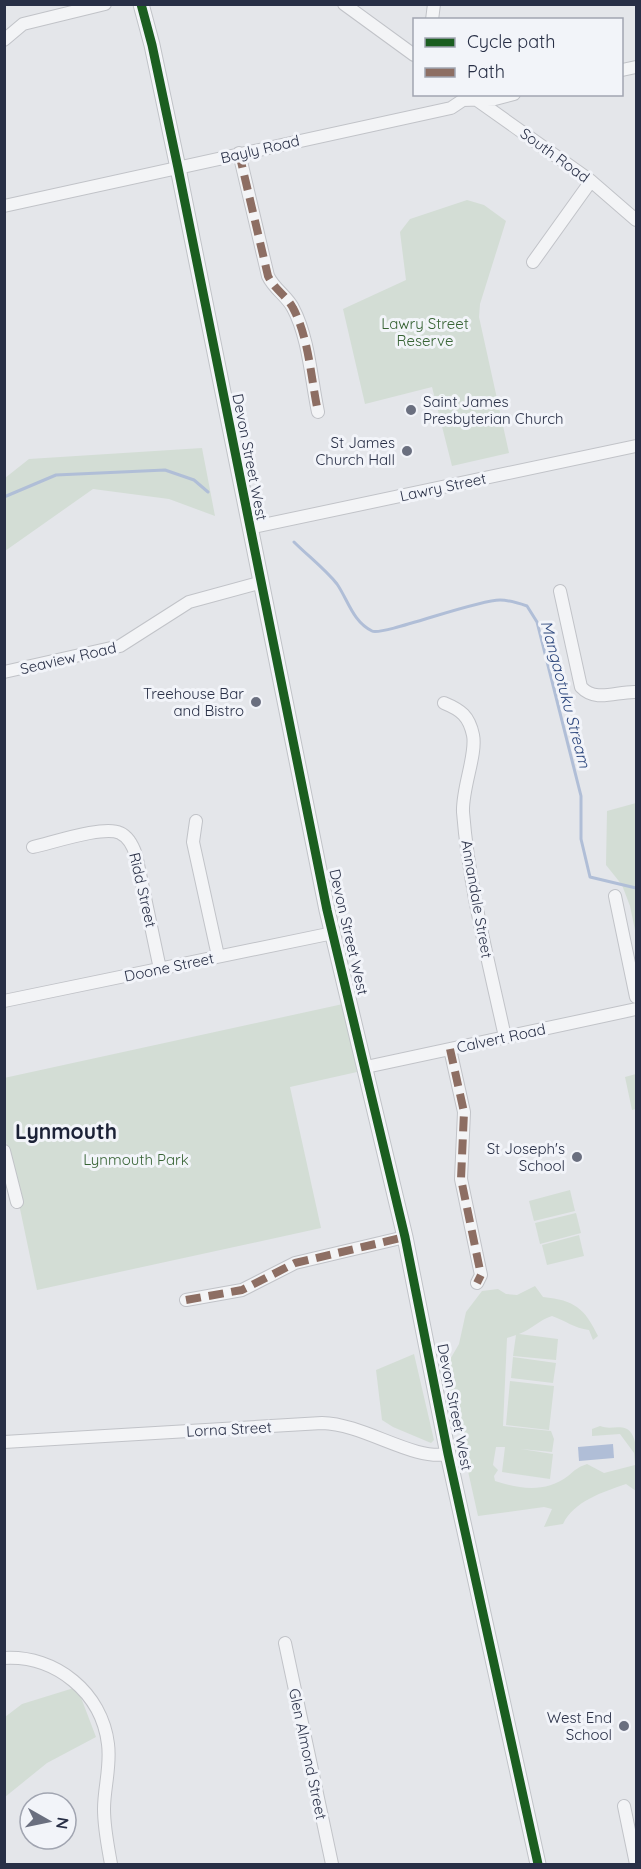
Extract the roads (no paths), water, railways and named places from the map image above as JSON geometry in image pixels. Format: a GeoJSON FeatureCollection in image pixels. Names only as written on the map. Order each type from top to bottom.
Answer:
{"type":"FeatureCollection","features":[{"type":"Feature","properties":{"kind":"main road","name":"Devon Street West"},"geometry":{"type":"LineString","coordinates":[[141,4],[178,168],[259,583],[333,933],[405,1238],[448,1454],[538,1864]]}},
{"type":"Feature","properties":{"kind":"street"},"geometry":{"type":"LineString","coordinates":[[4,40],[23,24],[105,4]]}},
{"type":"Feature","properties":{"kind":"street"},"geometry":{"type":"LineString","coordinates":[[344,4],[413,54]]}},
{"type":"Feature","properties":{"kind":"street","name":"Bayly Road"},"geometry":{"type":"LineString","coordinates":[[4,206],[451,108],[474,97]]}},
{"type":"Feature","properties":{"kind":"street","name":"South Road"},"geometry":{"type":"LineString","coordinates":[[474,97],[591,180],[636,220]]}},
{"type":"Feature","properties":{"kind":"street"},"geometry":{"type":"LineString","coordinates":[[239,153],[268,276],[272,285],[292,306],[299,322],[318,412]]}},
{"type":"Feature","properties":{"kind":"street"},"geometry":{"type":"LineString","coordinates":[[533,262],[591,180]]}},
{"type":"Feature","properties":{"kind":"street","name":"Lawry Street"},"geometry":{"type":"LineString","coordinates":[[249,528],[636,446]]}},
{"type":"Feature","properties":{"kind":"street","name":"Seaview Road"},"geometry":{"type":"LineString","coordinates":[[4,672],[120,646],[189,602],[259,583]]}},
{"type":"Feature","properties":{"kind":"street"},"geometry":{"type":"LineString","coordinates":[[560,591],[581,687],[589,694],[599,696],[636,692]]}},
{"type":"Feature","properties":{"kind":"street","name":"Annandale Street"},"geometry":{"type":"LineString","coordinates":[[444,703],[461,710],[474,737],[462,798],[467,861],[505,1037]]}},
{"type":"Feature","properties":{"kind":"street"},"geometry":{"type":"LineString","coordinates":[[196,820],[193,842],[218,956]]}},
{"type":"Feature","properties":{"kind":"street","name":"Ridd Street"},"geometry":{"type":"LineString","coordinates":[[33,847],[105,831],[121,833],[127,838],[136,855],[160,969]]}},
{"type":"Feature","properties":{"kind":"street"},"geometry":{"type":"LineString","coordinates":[[615,896],[636,997]]}},
{"type":"Feature","properties":{"kind":"street","name":"Doone Street"},"geometry":{"type":"LineString","coordinates":[[4,1001],[333,933]]}},
{"type":"Feature","properties":{"kind":"street","name":"Calvert Road"},"geometry":{"type":"LineString","coordinates":[[366,1067],[636,1009]]}},
{"type":"Feature","properties":{"kind":"street"},"geometry":{"type":"LineString","coordinates":[[450,1049],[464,1112],[461,1179],[481,1275],[477,1283]]}},
{"type":"Feature","properties":{"kind":"street"},"geometry":{"type":"LineString","coordinates":[[4,1151],[17,1202]]}},
{"type":"Feature","properties":{"kind":"street"},"geometry":{"type":"LineString","coordinates":[[186,1299],[242,1290],[295,1263],[405,1238]]}},
{"type":"Feature","properties":{"kind":"street","name":"Lorna Street"},"geometry":{"type":"LineString","coordinates":[[4,1442],[336,1424],[351,1426],[425,1454],[448,1454]]}},
{"type":"Feature","properties":{"kind":"street","name":"Glen Almond Street"},"geometry":{"type":"LineString","coordinates":[[285,1643],[332,1864]]}},
{"type":"Feature","properties":{"kind":"street"},"geometry":{"type":"LineString","coordinates":[[4,1658],[31,1660],[64,1673],[77,1683],[99,1713],[108,1744],[104,1813],[111,1864]]}},
{"type":"Feature","properties":{"kind":"street"},"geometry":{"type":"LineString","coordinates":[[624,1806],[636,1864]]}},
{"type":"Feature","properties":{"kind":"water"},"geometry":{"type":"Polygon","coordinates":[[[613,1444],[614,1458],[579,1461],[578,1447],[613,1444]]]}},
{"type":"Feature","properties":{"kind":"waterway","name":"Mangaotuku Stream"},"geometry":{"type":"LineString","coordinates":[[4,497],[56,475],[165,470],[194,480],[208,492]]}},
{"type":"Feature","properties":{"kind":"waterway","name":"Mangaotuku Stream"},"geometry":{"type":"LineString","coordinates":[[294,542],[332,578],[355,616],[372,631],[393,628],[500,600],[527,606],[537,622],[581,796],[581,839],[590,877],[636,888]]}},
{"type":"Feature","properties":{"kind":"place","name":"Saint James Presbyterian Church"},"geometry":{"type":"Point","coordinates":[411,410]}},
{"type":"Feature","properties":{"kind":"place","name":"St James Church Hall"},"geometry":{"type":"Point","coordinates":[407,451]}},
{"type":"Feature","properties":{"kind":"place","name":"Treehouse Bar and Bistro"},"geometry":{"type":"Point","coordinates":[256,702]}},
{"type":"Feature","properties":{"kind":"place","name":"St Joseph's School"},"geometry":{"type":"Point","coordinates":[577,1157]}},
{"type":"Feature","properties":{"kind":"place","name":"West End School"},"geometry":{"type":"Point","coordinates":[624,1726]}},
{"type":"Feature","properties":{"kind":"district","name":"Lynmouth"},"geometry":{"type":"Point","coordinates":[66,1131]}},
{"type":"Feature","properties":{"kind":"park label","name":"Lawry Street Reserve"},"geometry":{"type":"Point","coordinates":[425,332]}},
{"type":"Feature","properties":{"kind":"park label","name":"Lynmouth Park"},"geometry":{"type":"Point","coordinates":[136,1159]}}]}
